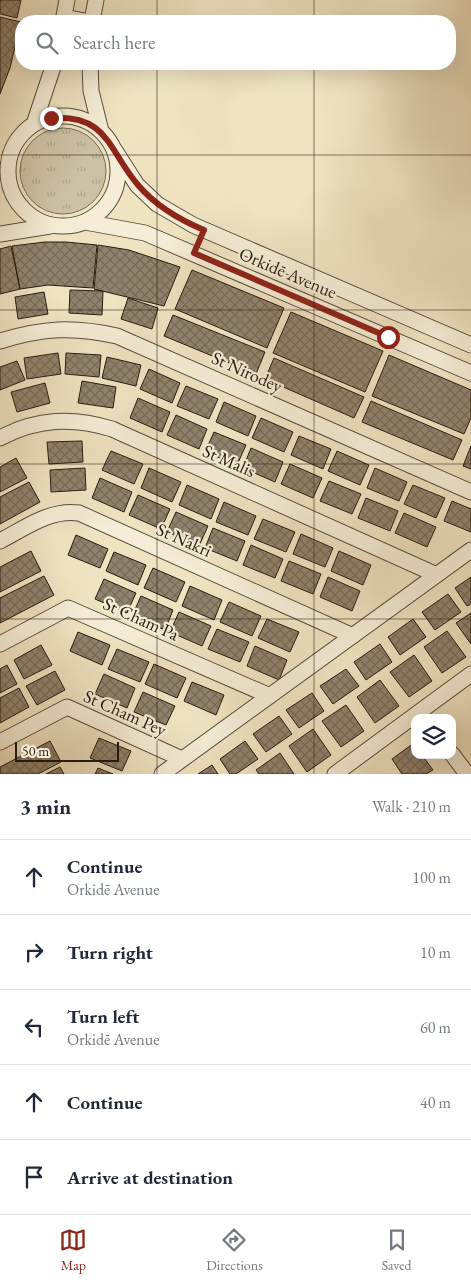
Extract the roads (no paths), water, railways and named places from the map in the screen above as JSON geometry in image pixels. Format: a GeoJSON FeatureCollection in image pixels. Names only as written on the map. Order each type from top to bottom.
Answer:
{"type":"FeatureCollection","features":[{"type":"Feature","properties":{"kind":"street"},"geometry":{"type":"LineString","coordinates":[[64,15],[67,0]]}},
{"type":"Feature","properties":{"kind":"street"},"geometry":{"type":"LineString","coordinates":[[93,15],[96,0]]}},
{"type":"Feature","properties":{"kind":"street"},"geometry":{"type":"LineString","coordinates":[[34,124],[52,70]]}},
{"type":"Feature","properties":{"kind":"street"},"geometry":{"type":"LineString","coordinates":[[90,70],[91,91],[101,131]]}},
{"type":"Feature","properties":{"kind":"street"},"geometry":{"type":"LineString","coordinates":[[0,164],[20,136],[34,124],[51,118],[68,116],[86,121],[101,131],[114,149],[118,170],[115,192],[103,210],[85,222],[69,226],[53,226],[0,234]]}},
{"type":"Feature","properties":{"kind":"street","name":"Orkidē Avenue"},"geometry":{"type":"LineString","coordinates":[[114,149],[137,184],[157,204],[204,230],[471,345]]}},
{"type":"Feature","properties":{"kind":"street"},"geometry":{"type":"LineString","coordinates":[[11,151],[7,170],[10,189],[20,206],[27,213],[34,219],[53,226]]}},
{"type":"Feature","properties":{"kind":"street","name":"Orkidē Avenue"},"geometry":{"type":"LineString","coordinates":[[85,222],[146,233],[471,373]]}},
{"type":"Feature","properties":{"kind":"street"},"geometry":{"type":"LineString","coordinates":[[194,253],[204,230]]}},
{"type":"Feature","properties":{"kind":"street"},"geometry":{"type":"LineString","coordinates":[[388,337],[398,314]]}},
{"type":"Feature","properties":{"kind":"street","name":"St Nirodey"},"geometry":{"type":"LineString","coordinates":[[0,341],[49,330],[85,329],[117,336],[471,492]]}},
{"type":"Feature","properties":{"kind":"street","name":"St Malis"},"geometry":{"type":"LineString","coordinates":[[0,438],[34,424],[60,420],[88,421],[112,429],[437,575]]}},
{"type":"Feature","properties":{"kind":"street","name":"St Nakri"},"geometry":{"type":"LineString","coordinates":[[0,541],[50,514],[65,511],[79,513],[353,636]]}},
{"type":"Feature","properties":{"kind":"street"},"geometry":{"type":"LineString","coordinates":[[162,774],[471,550]]}},
{"type":"Feature","properties":{"kind":"street","name":"St Cham Pa"},"geometry":{"type":"LineString","coordinates":[[0,644],[68,608],[270,696]]}},
{"type":"Feature","properties":{"kind":"street"},"geometry":{"type":"LineString","coordinates":[[424,714],[471,674]]}},
{"type":"Feature","properties":{"kind":"street","name":"St Cham Pey"},"geometry":{"type":"LineString","coordinates":[[0,742],[67,707],[182,759]]}},
{"type":"Feature","properties":{"kind":"street"},"geometry":{"type":"LineString","coordinates":[[335,774],[411,723]]}},
{"type":"Feature","properties":{"kind":"street"},"geometry":{"type":"LineString","coordinates":[[456,759],[467,774]]}}]}
